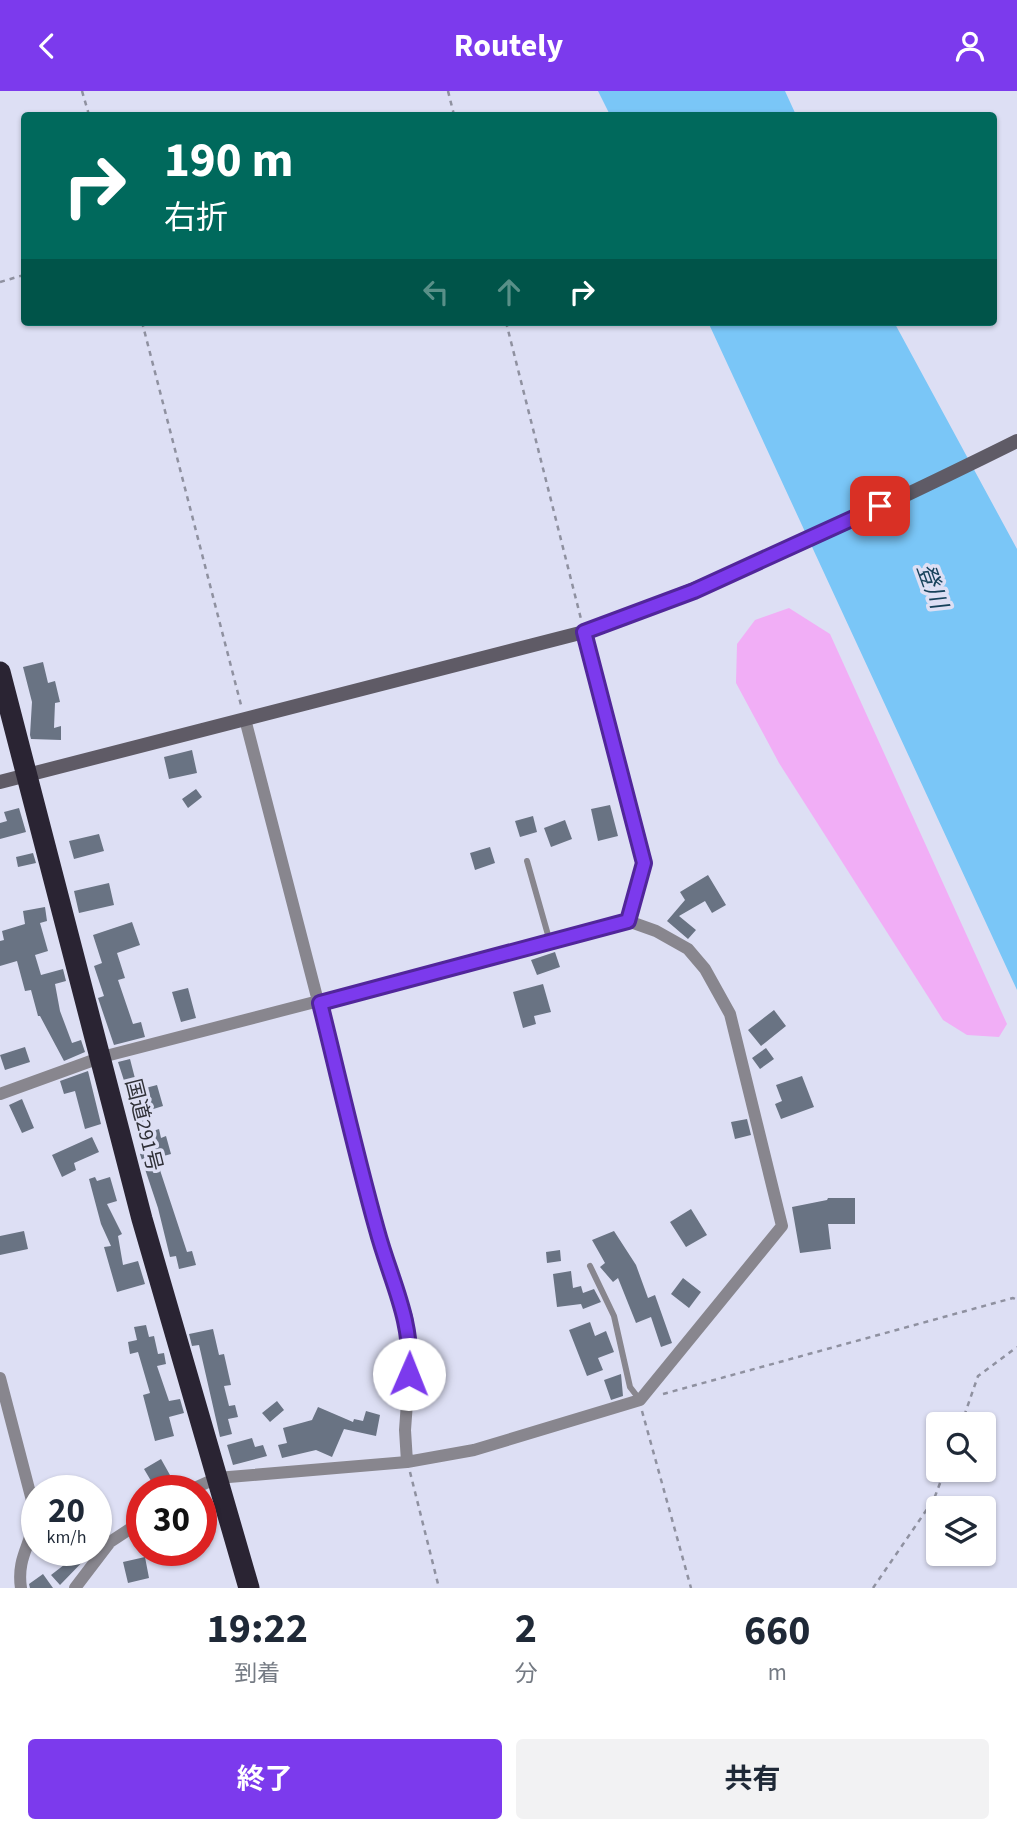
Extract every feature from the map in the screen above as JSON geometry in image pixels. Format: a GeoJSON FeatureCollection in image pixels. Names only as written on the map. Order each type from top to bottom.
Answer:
{"type":"FeatureCollection","features":[{"type":"Feature","properties":{"kind":"highway","name":"国道291号"},"geometry":{"type":"LineString","coordinates":[[0,672],[142,1219],[216,1475]]}},
{"type":"Feature","properties":{"kind":"highway","name":"国道291号"},"geometry":{"type":"LineString","coordinates":[[217,1478],[249,1588]]}},
{"type":"Feature","properties":{"kind":"street"},"geometry":{"type":"LineString","coordinates":[[0,782],[584,632],[671,600],[783,552],[1017,441]]}},
{"type":"Feature","properties":{"kind":"street"},"geometry":{"type":"LineString","coordinates":[[584,632],[644,863],[628,921]]}},
{"type":"Feature","properties":{"kind":"street"},"geometry":{"type":"LineString","coordinates":[[245,719],[378,1233],[407,1317],[411,1347],[405,1430],[407,1462]]}},
{"type":"Feature","properties":{"kind":"street"},"geometry":{"type":"LineString","coordinates":[[0,1094],[102,1057],[320,1003],[628,921],[656,931],[688,949],[705,969],[730,1014],[782,1226],[640,1401],[474,1450],[407,1462],[217,1478]]}},
{"type":"Feature","properties":{"kind":"street"},"geometry":{"type":"LineString","coordinates":[[0,1378],[35,1512],[35,1527],[20,1557],[21,1588]]}},
{"type":"Feature","properties":{"kind":"street"},"geometry":{"type":"LineString","coordinates":[[75,1588],[110,1542],[126,1532]]}},
{"type":"Feature","properties":{"kind":"lane"},"geometry":{"type":"LineString","coordinates":[[527,861],[550,942]]}},
{"type":"Feature","properties":{"kind":"lane"},"geometry":{"type":"LineString","coordinates":[[590,1266],[614,1316],[630,1387],[640,1401]]}},
{"type":"Feature","properties":{"kind":"path"},"geometry":{"type":"LineString","coordinates":[[82,91],[88,112]]}},
{"type":"Feature","properties":{"kind":"path"},"geometry":{"type":"LineString","coordinates":[[448,91],[453,112]]}},
{"type":"Feature","properties":{"kind":"path"},"geometry":{"type":"LineString","coordinates":[[0,282],[21,276]]}},
{"type":"Feature","properties":{"kind":"path"},"geometry":{"type":"LineString","coordinates":[[143,326],[245,719]]}},
{"type":"Feature","properties":{"kind":"path"},"geometry":{"type":"LineString","coordinates":[[507,326],[584,632]]}},
{"type":"Feature","properties":{"kind":"path"},"geometry":{"type":"LineString","coordinates":[[691,1588],[640,1401],[994,1303],[1013,1298],[1017,1300]]}},
{"type":"Feature","properties":{"kind":"path"},"geometry":{"type":"LineString","coordinates":[[966,1412],[978,1376],[1017,1347]]}},
{"type":"Feature","properties":{"kind":"path"},"geometry":{"type":"LineString","coordinates":[[407,1462],[439,1588]]}},
{"type":"Feature","properties":{"kind":"path"},"geometry":{"type":"LineString","coordinates":[[873,1588],[934,1499],[940,1482]]}},
{"type":"Feature","properties":{"kind":"shaded area"},"geometry":{"type":"Polygon","coordinates":[[[789,608],[830,634],[1007,1024],[999,1037],[967,1035],[943,1020],[779,763],[736,683],[737,644],[755,620],[789,608]]]}},
{"type":"Feature","properties":{"kind":"water"},"geometry":{"type":"Polygon","coordinates":[[[598,91],[785,91],[795,112],[608,112],[598,91]]]}},
{"type":"Feature","properties":{"kind":"water","name":"登川"},"geometry":{"type":"Polygon","coordinates":[[[710,326],[896,326],[1017,549],[1017,990],[710,326]]]}},
{"type":"Feature","properties":{"kind":"building"},"geometry":{"type":"Polygon","coordinates":[[[43,662],[48,683],[55,681],[60,702],[55,703],[54,728],[61,726],[61,740],[31,739],[30,735],[32,702],[23,667],[43,662]]]}},
{"type":"Feature","properties":{"kind":"building"},"geometry":{"type":"Polygon","coordinates":[[[192,750],[197,773],[169,779],[164,757],[192,750]]]}},
{"type":"Feature","properties":{"kind":"building"},"geometry":{"type":"Polygon","coordinates":[[[196,789],[202,797],[188,808],[182,799],[196,789]]]}},
{"type":"Feature","properties":{"kind":"building"},"geometry":{"type":"Polygon","coordinates":[[[610,805],[618,836],[598,841],[591,809],[610,805]]]}},
{"type":"Feature","properties":{"kind":"building"},"geometry":{"type":"Polygon","coordinates":[[[19,808],[26,832],[0,839],[0,823],[7,821],[4,812],[19,808]]]}},
{"type":"Feature","properties":{"kind":"building"},"geometry":{"type":"Polygon","coordinates":[[[533,816],[537,832],[520,837],[515,821],[533,816]]]}},
{"type":"Feature","properties":{"kind":"building"},"geometry":{"type":"Polygon","coordinates":[[[565,820],[572,839],[551,847],[544,828],[565,820]]]}},
{"type":"Feature","properties":{"kind":"building"},"geometry":{"type":"Polygon","coordinates":[[[99,834],[104,851],[74,859],[69,841],[99,834]]]}},
{"type":"Feature","properties":{"kind":"building"},"geometry":{"type":"Polygon","coordinates":[[[490,847],[495,863],[475,870],[470,853],[490,847]]]}},
{"type":"Feature","properties":{"kind":"building"},"geometry":{"type":"Polygon","coordinates":[[[33,853],[36,863],[18,867],[16,857],[33,853]]]}},
{"type":"Feature","properties":{"kind":"building"},"geometry":{"type":"Polygon","coordinates":[[[708,875],[726,905],[712,913],[705,901],[679,916],[696,930],[688,939],[667,921],[685,900],[680,892],[708,875]]]}},
{"type":"Feature","properties":{"kind":"building"},"geometry":{"type":"Polygon","coordinates":[[[109,883],[114,905],[79,913],[74,891],[109,883]]]}},
{"type":"Feature","properties":{"kind":"building"},"geometry":{"type":"Polygon","coordinates":[[[45,907],[47,921],[40,923],[48,951],[35,955],[41,975],[63,969],[66,981],[55,984],[60,1011],[72,1043],[81,1040],[85,1052],[64,1061],[38,1016],[31,990],[25,991],[17,961],[0,966],[0,941],[4,940],[2,931],[25,924],[23,911],[45,907]]]}},
{"type":"Feature","properties":{"kind":"building"},"geometry":{"type":"Polygon","coordinates":[[[132,922],[140,945],[117,953],[125,978],[118,980],[133,1024],[141,1022],[145,1037],[114,1045],[98,998],[104,996],[94,966],[102,963],[93,935],[132,922]]]}},
{"type":"Feature","properties":{"kind":"building"},"geometry":{"type":"Polygon","coordinates":[[[555,952],[560,967],[537,975],[531,960],[555,952]]]}},
{"type":"Feature","properties":{"kind":"building"},"geometry":{"type":"Polygon","coordinates":[[[543,984],[551,1012],[534,1016],[536,1024],[523,1028],[513,992],[543,984]]]}},
{"type":"Feature","properties":{"kind":"building"},"geometry":{"type":"Polygon","coordinates":[[[188,988],[196,1018],[181,1022],[172,992],[188,988]]]}},
{"type":"Feature","properties":{"kind":"building"},"geometry":{"type":"Polygon","coordinates":[[[774,1010],[786,1026],[761,1046],[748,1030],[774,1010]]]}},
{"type":"Feature","properties":{"kind":"building"},"geometry":{"type":"Polygon","coordinates":[[[25,1047],[30,1062],[5,1070],[0,1055],[25,1047]]]}},
{"type":"Feature","properties":{"kind":"building"},"geometry":{"type":"Polygon","coordinates":[[[766,1048],[774,1059],[760,1069],[752,1058],[766,1048]]]}},
{"type":"Feature","properties":{"kind":"building"},"geometry":{"type":"Polygon","coordinates":[[[130,1059],[138,1090],[157,1085],[163,1106],[147,1111],[153,1131],[159,1129],[161,1138],[166,1136],[171,1154],[156,1158],[187,1252],[192,1251],[196,1265],[179,1269],[176,1256],[170,1257],[158,1208],[140,1154],[147,1152],[118,1062],[130,1059]]]}},
{"type":"Feature","properties":{"kind":"building"},"geometry":{"type":"Polygon","coordinates":[[[88,1071],[101,1124],[85,1129],[75,1091],[64,1094],[60,1081],[88,1071]]]}},
{"type":"Feature","properties":{"kind":"building"},"geometry":{"type":"Polygon","coordinates":[[[802,1076],[814,1107],[781,1119],[775,1104],[782,1101],[776,1085],[802,1076]]]}},
{"type":"Feature","properties":{"kind":"building"},"geometry":{"type":"Polygon","coordinates":[[[22,1099],[34,1128],[22,1133],[9,1105],[22,1099]]]}},
{"type":"Feature","properties":{"kind":"building"},"geometry":{"type":"Polygon","coordinates":[[[747,1119],[751,1135],[735,1139],[731,1122],[747,1119]]]}},
{"type":"Feature","properties":{"kind":"building"},"geometry":{"type":"Polygon","coordinates":[[[92,1137],[99,1152],[74,1163],[76,1170],[62,1177],[52,1155],[92,1137]]]}},
{"type":"Feature","properties":{"kind":"building"},"geometry":{"type":"Polygon","coordinates":[[[95,1177],[97,1181],[110,1177],[117,1201],[107,1204],[122,1234],[118,1236],[123,1265],[138,1261],[145,1284],[117,1292],[104,1247],[111,1246],[101,1224],[89,1179],[95,1177]]]}},
{"type":"Feature","properties":{"kind":"building"},"geometry":{"type":"Polygon","coordinates":[[[828,1198],[855,1198],[855,1224],[828,1224],[831,1249],[800,1253],[792,1207],[828,1198]]]}},
{"type":"Feature","properties":{"kind":"building"},"geometry":{"type":"Polygon","coordinates":[[[691,1209],[707,1235],[686,1247],[670,1222],[691,1209]]]}},
{"type":"Feature","properties":{"kind":"building"},"geometry":{"type":"Polygon","coordinates":[[[24,1231],[28,1249],[0,1255],[0,1236],[24,1231]]]}},
{"type":"Feature","properties":{"kind":"building"},"geometry":{"type":"Polygon","coordinates":[[[614,1231],[636,1265],[648,1298],[655,1295],[672,1343],[661,1347],[651,1317],[636,1323],[618,1278],[613,1282],[600,1267],[605,1263],[592,1240],[614,1231]]]}},
{"type":"Feature","properties":{"kind":"building"},"geometry":{"type":"Polygon","coordinates":[[[560,1250],[561,1261],[547,1263],[546,1252],[560,1250]]]}},
{"type":"Feature","properties":{"kind":"building"},"geometry":{"type":"Polygon","coordinates":[[[571,1271],[573,1288],[581,1286],[583,1293],[594,1289],[601,1302],[583,1309],[581,1304],[557,1307],[553,1274],[571,1271]]]}},
{"type":"Feature","properties":{"kind":"building"},"geometry":{"type":"Polygon","coordinates":[[[683,1278],[701,1292],[689,1308],[671,1294],[683,1278]]]}},
{"type":"Feature","properties":{"kind":"building"},"geometry":{"type":"Polygon","coordinates":[[[590,1322],[595,1336],[606,1331],[614,1352],[598,1358],[603,1370],[587,1376],[569,1330],[590,1322]]]}},
{"type":"Feature","properties":{"kind":"building"},"geometry":{"type":"Polygon","coordinates":[[[146,1325],[149,1337],[154,1336],[158,1354],[164,1353],[166,1364],[157,1366],[169,1401],[180,1399],[184,1413],[169,1417],[174,1436],[155,1441],[143,1395],[150,1393],[138,1352],[130,1354],[128,1342],[137,1340],[134,1327],[146,1325]]]}},
{"type":"Feature","properties":{"kind":"building"},"geometry":{"type":"Polygon","coordinates":[[[213,1329],[219,1355],[224,1354],[231,1385],[224,1386],[229,1406],[235,1405],[238,1417],[228,1419],[232,1434],[220,1437],[199,1345],[192,1346],[189,1334],[213,1329]]]}},
{"type":"Feature","properties":{"kind":"building"},"geometry":{"type":"Polygon","coordinates":[[[621,1374],[623,1396],[611,1400],[604,1380],[621,1374]]]}},
{"type":"Feature","properties":{"kind":"building"},"geometry":{"type":"Polygon","coordinates":[[[277,1401],[284,1410],[270,1422],[262,1413],[277,1401]]]}},
{"type":"Feature","properties":{"kind":"building"},"geometry":{"type":"Polygon","coordinates":[[[318,1407],[353,1422],[354,1419],[363,1421],[366,1411],[380,1415],[376,1436],[344,1429],[332,1457],[316,1450],[282,1458],[278,1445],[287,1443],[283,1428],[312,1420],[318,1407]]]}},
{"type":"Feature","properties":{"kind":"building"},"geometry":{"type":"Polygon","coordinates":[[[252,1438],[255,1447],[263,1445],[267,1456],[233,1465],[227,1445],[252,1438]]]}},
{"type":"Feature","properties":{"kind":"building"},"geometry":{"type":"Polygon","coordinates":[[[161,1459],[170,1475],[148,1475],[144,1469],[161,1459]]]}},
{"type":"Feature","properties":{"kind":"building"},"geometry":{"type":"Polygon","coordinates":[[[126,1561],[126,1566],[147,1566],[149,1578],[128,1583],[123,1562],[126,1561]]]}},
{"type":"Feature","properties":{"kind":"building"},"geometry":{"type":"Polygon","coordinates":[[[63,1566],[78,1566],[60,1585],[51,1575],[63,1566]]]}},
{"type":"Feature","properties":{"kind":"building"},"geometry":{"type":"Polygon","coordinates":[[[43,1574],[53,1588],[30,1588],[29,1584],[43,1574]]]}},
{"type":"Feature","properties":{"kind":"route"},"geometry":{"type":"LineString","coordinates":[[409,1374],[411,1347],[407,1317],[378,1233],[320,1003],[628,921],[644,863],[584,632],[694,591],[880,506]]}}]}
